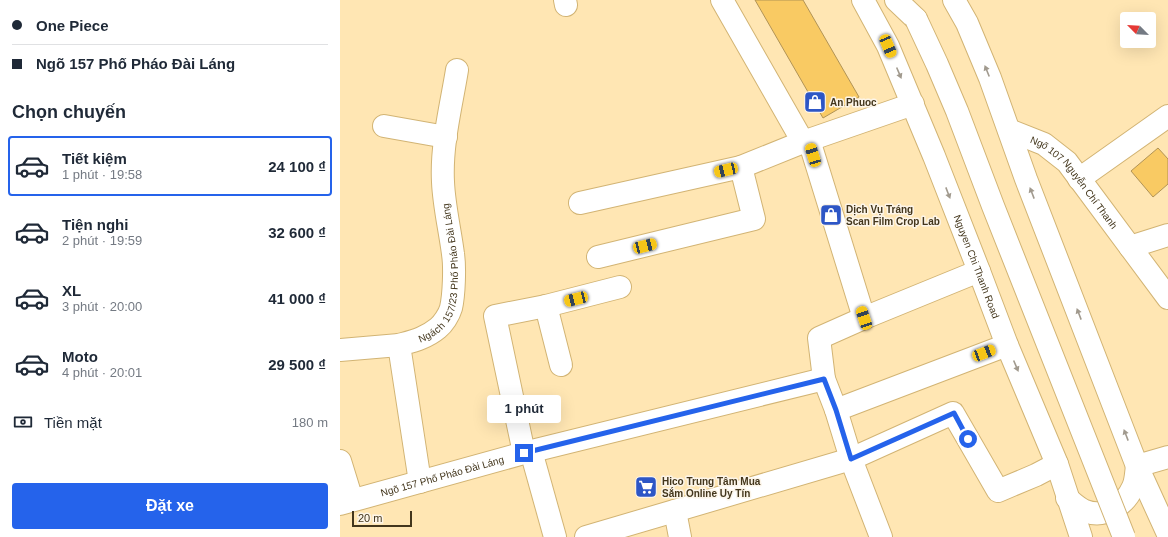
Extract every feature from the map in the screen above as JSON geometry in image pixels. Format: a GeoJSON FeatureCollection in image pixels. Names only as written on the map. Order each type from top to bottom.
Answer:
{"type":"FeatureCollection","features":[{"type":"Feature","properties":{"kind":"main road"},"geometry":{"type":"LineString","coordinates":[[722,0],[806,141],[864,318]]}},
{"type":"Feature","properties":{"kind":"main road","name":"Nguyen Chi Thanh Road"},"geometry":{"type":"LineString","coordinates":[[863,0],[888,46],[912,104],[1007,345],[1057,464],[1081,537]]}},
{"type":"Feature","properties":{"kind":"main road"},"geometry":{"type":"LineString","coordinates":[[896,0],[913,9],[957,111],[1124,537]]}},
{"type":"Feature","properties":{"kind":"main road"},"geometry":{"type":"LineString","coordinates":[[954,0],[967,23],[990,78],[1029,186],[1137,466],[1162,515],[1168,534]]}},
{"type":"Feature","properties":{"kind":"main road","name":"Ngách 157/23 Phố Pháo Đài Láng"},"geometry":{"type":"LineString","coordinates":[[420,482],[399,345],[420,339],[429,334],[442,324],[450,309],[453,291],[454,255],[446,212],[443,181],[446,137],[457,70]]}},
{"type":"Feature","properties":{"kind":"main road"},"geometry":{"type":"LineString","coordinates":[[580,202],[741,167],[806,141],[912,104]]}},
{"type":"Feature","properties":{"kind":"main road"},"geometry":{"type":"LineString","coordinates":[[1079,179],[1168,116]]}},
{"type":"Feature","properties":{"kind":"main road"},"geometry":{"type":"LineString","coordinates":[[384,126],[446,137]]}},
{"type":"Feature","properties":{"kind":"main road","name":"Ngõ 107 Nguyễn Chí Thanh"},"geometry":{"type":"LineString","coordinates":[[1009,130],[1044,144],[1067,162],[1168,298]]}},
{"type":"Feature","properties":{"kind":"main road"},"geometry":{"type":"LineString","coordinates":[[598,257],[754,219],[741,167]]}},
{"type":"Feature","properties":{"kind":"main road"},"geometry":{"type":"LineString","coordinates":[[1130,247],[1168,235]]}},
{"type":"Feature","properties":{"kind":"main road"},"geometry":{"type":"LineString","coordinates":[[880,537],[851,459],[836,410],[824,379],[819,338],[979,271]]}},
{"type":"Feature","properties":{"kind":"main road"},"geometry":{"type":"LineString","coordinates":[[555,537],[528,452],[495,316],[546,306],[620,287]]}},
{"type":"Feature","properties":{"kind":"main road"},"geometry":{"type":"LineString","coordinates":[[546,306],[561,365]]}},
{"type":"Feature","properties":{"kind":"main road"},"geometry":{"type":"LineString","coordinates":[[340,350],[399,345]]}},
{"type":"Feature","properties":{"kind":"main road"},"geometry":{"type":"LineString","coordinates":[[836,410],[1007,345]]}},
{"type":"Feature","properties":{"kind":"main road","name":"Ngõ 157 Phố Pháo Đài Láng"},"geometry":{"type":"LineString","coordinates":[[346,502],[528,452],[824,379]]}},
{"type":"Feature","properties":{"kind":"main road"},"geometry":{"type":"LineString","coordinates":[[586,537],[851,459],[954,413],[998,491],[1036,475],[1057,464]]}},
{"type":"Feature","properties":{"kind":"main road"},"geometry":{"type":"LineString","coordinates":[[1137,466],[1168,458]]}},
{"type":"Feature","properties":{"kind":"main road"},"geometry":{"type":"LineString","coordinates":[[340,460],[346,502]]}},
{"type":"Feature","properties":{"kind":"main road"},"geometry":{"type":"LineString","coordinates":[[1067,498],[1084,511],[1096,513],[1107,512],[1116,508],[1126,499],[1134,486],[1137,466]]}},
{"type":"Feature","properties":{"kind":"main road"},"geometry":{"type":"LineString","coordinates":[[675,511],[680,537]]}},
{"type":"Feature","properties":{"kind":"building"},"geometry":{"type":"Polygon","coordinates":[[[755,0],[803,0],[859,97],[823,118],[755,0]]]}},
{"type":"Feature","properties":{"kind":"building"},"geometry":{"type":"Polygon","coordinates":[[[1158,148],[1168,159],[1168,184],[1153,197],[1131,171],[1158,148]]]}},
{"type":"Feature","properties":{"kind":"place","name":"An Phuoc"},"geometry":{"type":"Point","coordinates":[815,102]}},
{"type":"Feature","properties":{"kind":"place","name":"Dịch Vụ Tráng Scan Film Crop Lab"},"geometry":{"type":"Point","coordinates":[831,215]}},
{"type":"Feature","properties":{"kind":"place","name":"Hico Trung Tâm Mua Sắm Online Uy Tín"},"geometry":{"type":"Point","coordinates":[646,487]}},
{"type":"Feature","properties":{"kind":"route"},"geometry":{"type":"LineString","coordinates":[[524,453],[824,379],[836,410],[851,459],[954,413],[968,439]]}}]}
